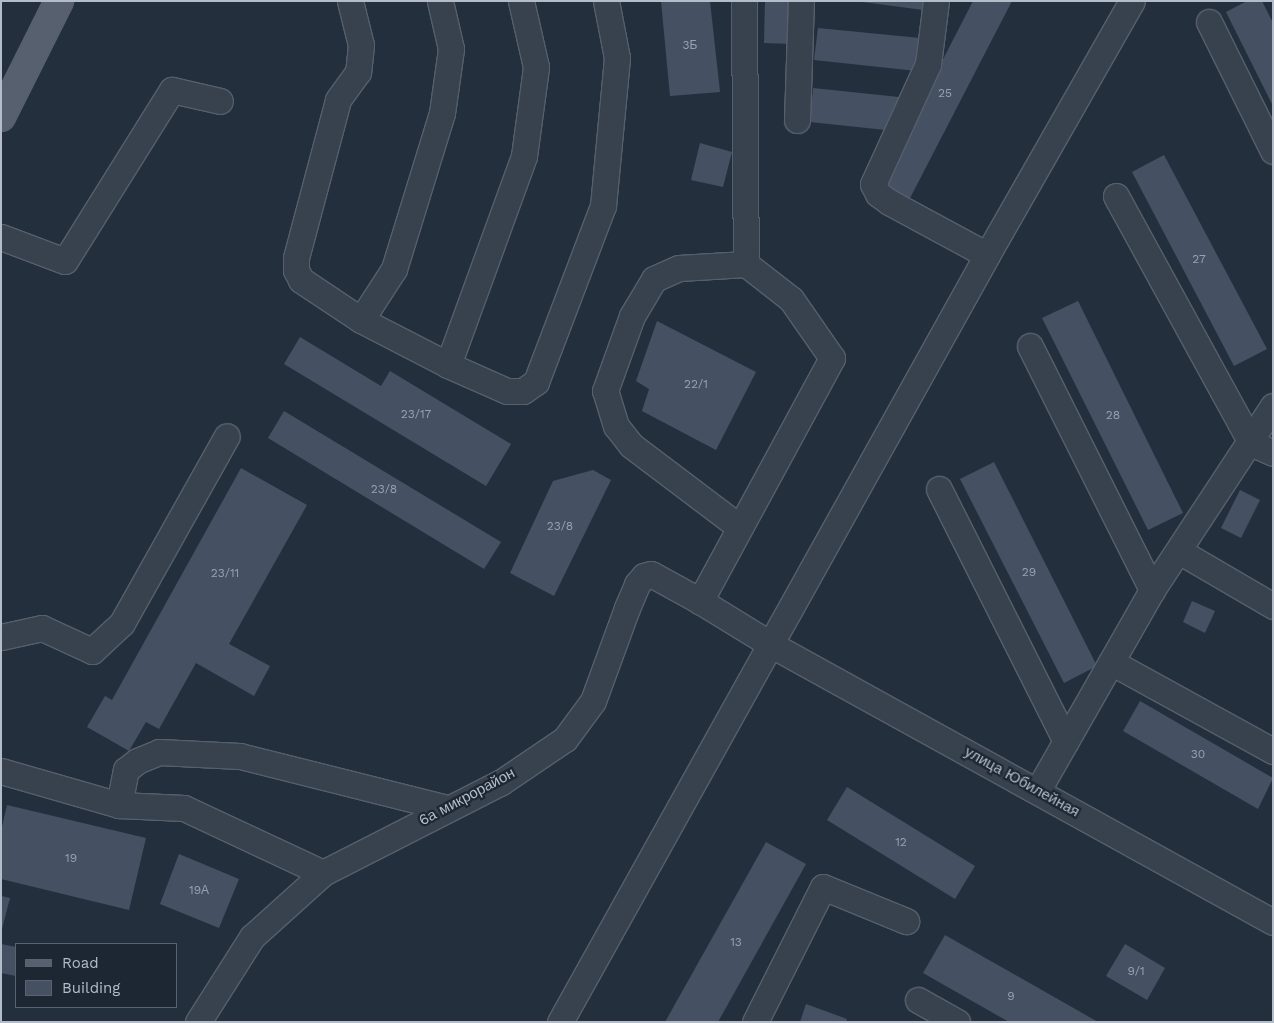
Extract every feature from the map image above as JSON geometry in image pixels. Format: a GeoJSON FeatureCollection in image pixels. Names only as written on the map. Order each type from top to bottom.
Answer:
{"type":"FeatureCollection","features":[{"type":"Feature","properties":{"kind":"main road"},"geometry":{"type":"LineString","coordinates":[[1,117],[8,86],[58,1]]}},
{"type":"Feature","properties":{"kind":"street"},"geometry":{"type":"LineString","coordinates":[[350,1],[361,45],[358,72],[338,100],[296,258],[296,270],[301,280],[361,320],[448,364],[507,390],[523,391],[536,382],[603,206],[617,58],[606,1]]}},
{"type":"Feature","properties":{"kind":"street"},"geometry":{"type":"LineString","coordinates":[[361,320],[394,269],[442,113],[451,49],[440,1]]}},
{"type":"Feature","properties":{"kind":"street"},"geometry":{"type":"LineString","coordinates":[[448,364],[524,156],[536,67],[521,1]]}},
{"type":"Feature","properties":{"kind":"street"},"geometry":{"type":"LineString","coordinates":[[744,1],[746,264]]}},
{"type":"Feature","properties":{"kind":"street"},"geometry":{"type":"LineString","coordinates":[[797,120],[801,1]]}},
{"type":"Feature","properties":{"kind":"street"},"geometry":{"type":"LineString","coordinates":[[936,1],[928,64],[873,184],[878,194],[889,202],[987,255]]}},
{"type":"Feature","properties":{"kind":"street"},"geometry":{"type":"LineString","coordinates":[[560,1022],[987,255],[1132,1]]}},
{"type":"Feature","properties":{"kind":"street"},"geometry":{"type":"LineString","coordinates":[[1209,22],[1273,151]]}},
{"type":"Feature","properties":{"kind":"street"},"geometry":{"type":"LineString","coordinates":[[1,237],[65,261],[172,90],[220,100]]}},
{"type":"Feature","properties":{"kind":"street"},"geometry":{"type":"LineString","coordinates":[[1116,196],[1262,448]]}},
{"type":"Feature","properties":{"kind":"street"},"geometry":{"type":"LineString","coordinates":[[700,601],[738,526],[832,358],[791,299],[746,264],[679,268],[654,279],[632,316],[605,391],[616,426],[631,445],[738,526]]}},
{"type":"Feature","properties":{"kind":"street"},"geometry":{"type":"LineString","coordinates":[[1030,346],[1152,590]]}},
{"type":"Feature","properties":{"kind":"street"},"geometry":{"type":"LineString","coordinates":[[1038,790],[1152,590],[1179,551],[1262,448],[1273,406]]}},
{"type":"Feature","properties":{"kind":"street"},"geometry":{"type":"LineString","coordinates":[[1,637],[42,628],[92,651],[122,623],[227,436]]}},
{"type":"Feature","properties":{"kind":"street"},"geometry":{"type":"LineString","coordinates":[[939,489],[1066,742]]}},
{"type":"Feature","properties":{"kind":"street"},"geometry":{"type":"LineString","coordinates":[[1179,551],[1273,606]]}},
{"type":"Feature","properties":{"kind":"street","name":"6а микрорайон"},"geometry":{"type":"LineString","coordinates":[[198,1022],[252,937],[324,873],[500,782],[565,739],[593,701],[627,608],[637,584],[644,576],[651,574],[700,601]]}},
{"type":"Feature","properties":{"kind":"street","name":"улица Юбилейная"},"geometry":{"type":"LineString","coordinates":[[700,601],[770,644],[1038,790],[1273,922]]}},
{"type":"Feature","properties":{"kind":"street"},"geometry":{"type":"LineString","coordinates":[[1111,662],[1273,752]]}},
{"type":"Feature","properties":{"kind":"street"},"geometry":{"type":"LineString","coordinates":[[119,805],[126,770],[137,761],[159,752],[240,756],[447,808]]}},
{"type":"Feature","properties":{"kind":"street"},"geometry":{"type":"LineString","coordinates":[[1,771],[119,805],[184,808],[324,873]]}},
{"type":"Feature","properties":{"kind":"street"},"geometry":{"type":"LineString","coordinates":[[755,1022],[823,887],[906,921]]}},
{"type":"Feature","properties":{"kind":"street"},"geometry":{"type":"LineString","coordinates":[[918,1000],[957,1022]]}},
{"type":"Feature","properties":{"kind":"building"},"geometry":{"type":"Polygon","coordinates":[[[661,1],[710,1],[720,92],[670,96],[661,1]]]}},
{"type":"Feature","properties":{"kind":"building"},"geometry":{"type":"Polygon","coordinates":[[[765,1],[792,1],[792,44],[764,43],[765,1]]]}},
{"type":"Feature","properties":{"kind":"building"},"geometry":{"type":"Polygon","coordinates":[[[855,1],[932,1],[931,11],[855,1]]]}},
{"type":"Feature","properties":{"kind":"building"},"geometry":{"type":"Polygon","coordinates":[[[973,1],[1012,1],[908,202],[878,186],[973,1]]]}},
{"type":"Feature","properties":{"kind":"building"},"geometry":{"type":"Polygon","coordinates":[[[1247,1],[1262,1],[1273,23],[1273,106],[1226,12],[1247,1]]]}},
{"type":"Feature","properties":{"kind":"building"},"geometry":{"type":"Polygon","coordinates":[[[818,28],[920,38],[917,71],[814,60],[818,28]]]}},
{"type":"Feature","properties":{"kind":"building"},"geometry":{"type":"Polygon","coordinates":[[[813,88],[899,97],[895,131],[810,122],[813,88]]]}},
{"type":"Feature","properties":{"kind":"building"},"geometry":{"type":"Polygon","coordinates":[[[700,143],[732,152],[723,187],[691,180],[700,143]]]}},
{"type":"Feature","properties":{"kind":"building"},"geometry":{"type":"Polygon","coordinates":[[[1164,155],[1267,349],[1234,366],[1132,172],[1164,155]]]}},
{"type":"Feature","properties":{"kind":"building"},"geometry":{"type":"Polygon","coordinates":[[[1078,301],[1183,513],[1148,530],[1042,318],[1078,301]]]}},
{"type":"Feature","properties":{"kind":"building"},"geometry":{"type":"Polygon","coordinates":[[[657,321],[756,372],[716,450],[642,411],[649,389],[636,381],[657,321]]]}},
{"type":"Feature","properties":{"kind":"building"},"geometry":{"type":"Polygon","coordinates":[[[300,337],[381,386],[390,371],[511,444],[486,486],[284,364],[300,337]]]}},
{"type":"Feature","properties":{"kind":"building"},"geometry":{"type":"Polygon","coordinates":[[[284,411],[501,542],[484,569],[268,438],[284,411]]]}},
{"type":"Feature","properties":{"kind":"building"},"geometry":{"type":"Polygon","coordinates":[[[994,462],[1097,666],[1064,683],[960,479],[994,462]]]}},
{"type":"Feature","properties":{"kind":"building"},"geometry":{"type":"Polygon","coordinates":[[[241,468],[307,505],[229,644],[270,666],[254,696],[196,663],[159,729],[146,722],[129,751],[87,727],[105,696],[112,700],[241,468]]]}},
{"type":"Feature","properties":{"kind":"building"},"geometry":{"type":"Polygon","coordinates":[[[593,470],[611,480],[554,596],[510,573],[553,481],[593,470]]]}},
{"type":"Feature","properties":{"kind":"building"},"geometry":{"type":"Polygon","coordinates":[[[1240,490],[1260,500],[1241,538],[1221,528],[1240,490]]]}},
{"type":"Feature","properties":{"kind":"building"},"geometry":{"type":"Polygon","coordinates":[[[1192,601],[1215,611],[1205,633],[1183,622],[1192,601]]]}},
{"type":"Feature","properties":{"kind":"building"},"geometry":{"type":"Polygon","coordinates":[[[1140,701],[1273,778],[1258,809],[1123,731],[1140,701]]]}},
{"type":"Feature","properties":{"kind":"building"},"geometry":{"type":"Polygon","coordinates":[[[847,787],[975,866],[955,899],[827,820],[847,787]]]}},
{"type":"Feature","properties":{"kind":"building"},"geometry":{"type":"Polygon","coordinates":[[[7,805],[146,838],[129,910],[1,879],[1,831],[7,805]]]}},
{"type":"Feature","properties":{"kind":"building"},"geometry":{"type":"Polygon","coordinates":[[[766,842],[806,864],[718,1022],[665,1022],[766,842]]]}},
{"type":"Feature","properties":{"kind":"building"},"geometry":{"type":"Polygon","coordinates":[[[179,854],[239,879],[219,928],[160,904],[179,854]]]}},
{"type":"Feature","properties":{"kind":"building"},"geometry":{"type":"Polygon","coordinates":[[[1,896],[10,898],[2,929],[1,929],[1,896]]]}},
{"type":"Feature","properties":{"kind":"building"},"geometry":{"type":"Polygon","coordinates":[[[945,935],[1098,1022],[1009,1022],[923,973],[945,935]]]}},
{"type":"Feature","properties":{"kind":"building"},"geometry":{"type":"Polygon","coordinates":[[[1,944],[15,947],[15,976],[1,973],[1,944]]]}},
{"type":"Feature","properties":{"kind":"building"},"geometry":{"type":"Polygon","coordinates":[[[1125,944],[1165,968],[1147,1000],[1106,976],[1125,944]]]}},
{"type":"Feature","properties":{"kind":"building"},"geometry":{"type":"Polygon","coordinates":[[[806,1004],[847,1019],[846,1022],[800,1022],[806,1004]]]}}]}
